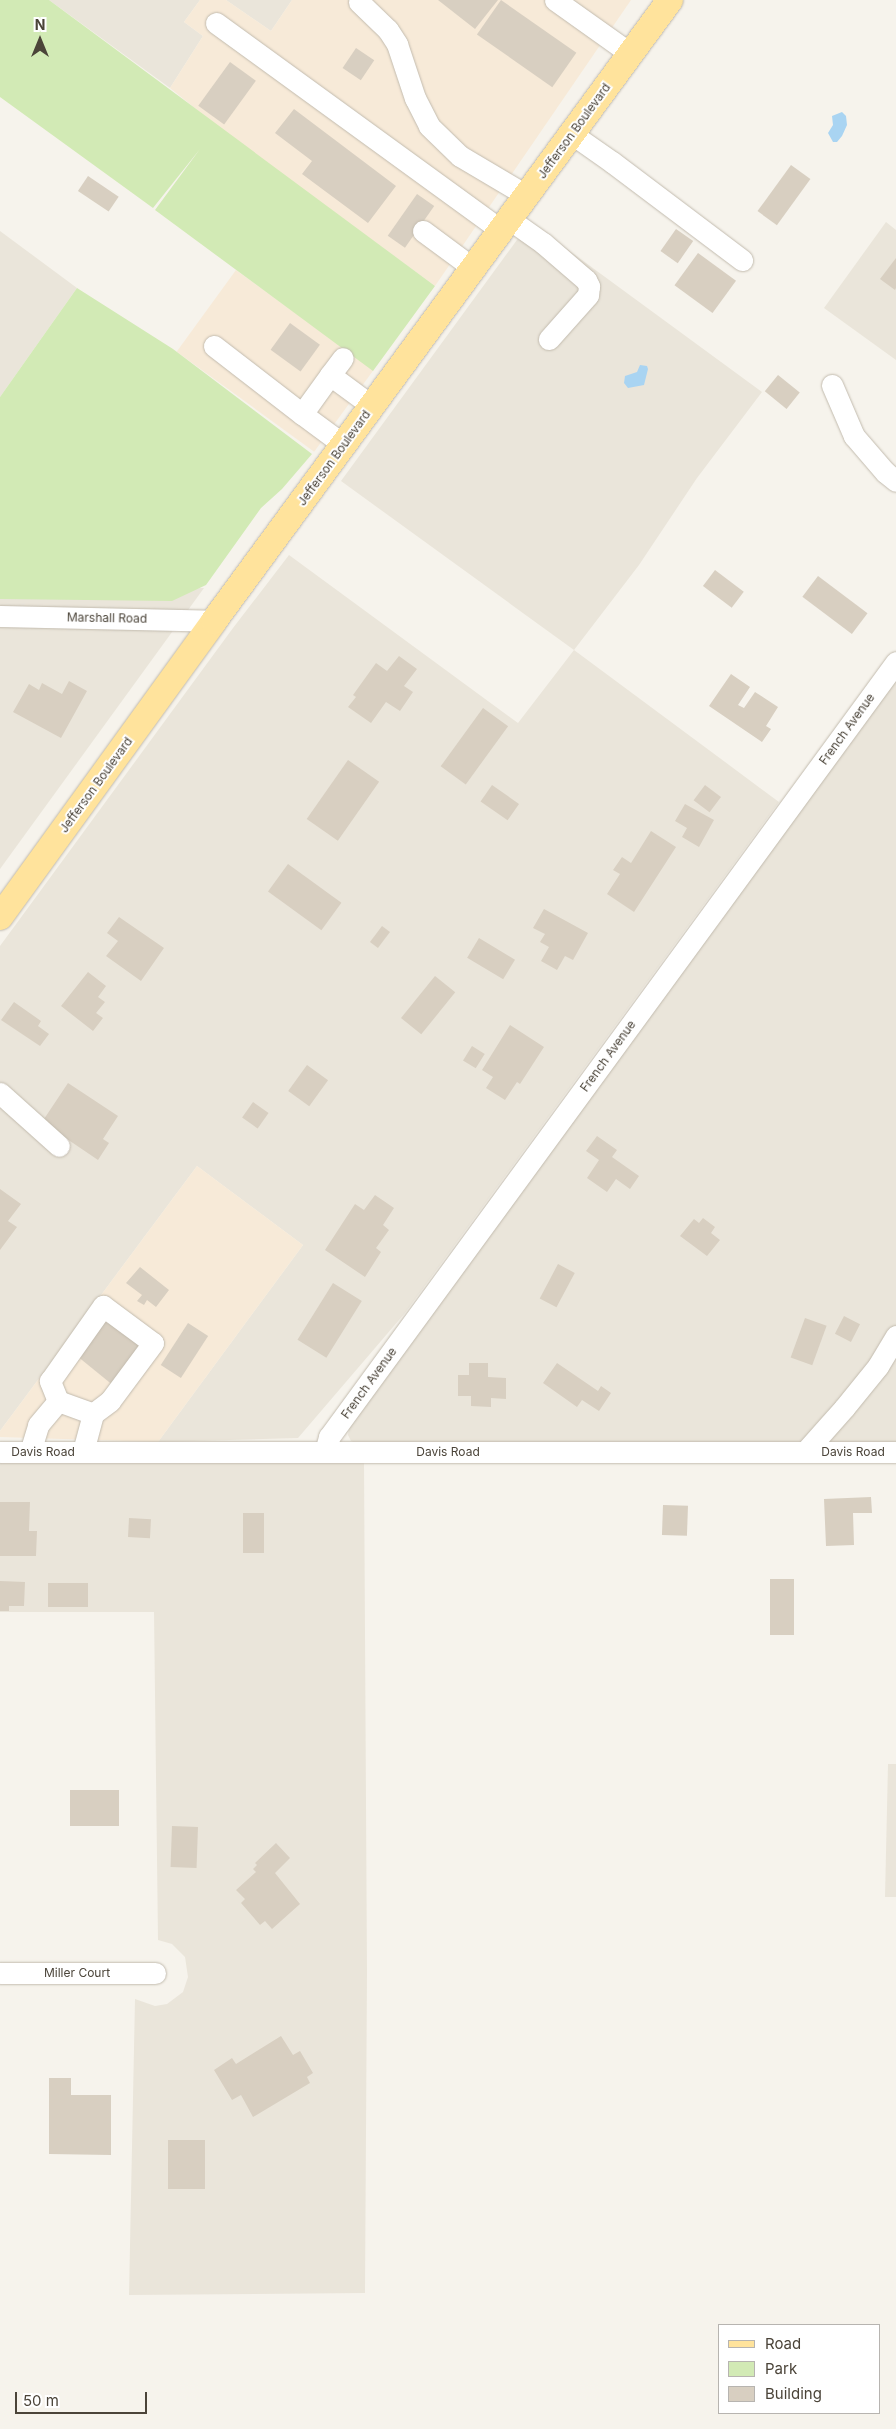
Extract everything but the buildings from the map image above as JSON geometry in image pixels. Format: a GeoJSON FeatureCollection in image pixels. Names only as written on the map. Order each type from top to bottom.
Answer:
{"type":"FeatureCollection","features":[{"type":"Feature","properties":{"kind":"main road","name":"Jefferson Boulevard"},"geometry":{"type":"LineString","coordinates":[[0,917],[209,628],[670,0]]}},
{"type":"Feature","properties":{"kind":"street"},"geometry":{"type":"LineString","coordinates":[[555,0],[630,54]]}},
{"type":"Feature","properties":{"kind":"street"},"geometry":{"type":"LineString","coordinates":[[359,2],[388,30],[397,44],[415,98],[429,126],[460,156],[526,195]]}},
{"type":"Feature","properties":{"kind":"street"},"geometry":{"type":"LineString","coordinates":[[216,23],[505,224],[543,243],[586,280],[589,286],[588,295],[549,339]]}},
{"type":"Feature","properties":{"kind":"street"},"geometry":{"type":"LineString","coordinates":[[572,134],[742,260]]}},
{"type":"Feature","properties":{"kind":"street"},"geometry":{"type":"LineString","coordinates":[[423,231],[473,268]]}},
{"type":"Feature","properties":{"kind":"street"},"geometry":{"type":"LineString","coordinates":[[214,346],[344,445]]}},
{"type":"Feature","properties":{"kind":"street"},"geometry":{"type":"LineString","coordinates":[[302,414],[337,366],[372,406]]}},
{"type":"Feature","properties":{"kind":"street"},"geometry":{"type":"LineString","coordinates":[[832,385],[854,436],[885,472],[896,481]]}},
{"type":"Feature","properties":{"kind":"street","name":"Marshall Road"},"geometry":{"type":"LineString","coordinates":[[0,616],[209,628]]}},
{"type":"Feature","properties":{"kind":"street","name":"French Avenue"},"geometry":{"type":"LineString","coordinates":[[325,1452],[329,1437],[896,662]]}},
{"type":"Feature","properties":{"kind":"street"},"geometry":{"type":"LineString","coordinates":[[0,1093],[59,1146]]}},
{"type":"Feature","properties":{"kind":"street"},"geometry":{"type":"LineString","coordinates":[[82,1452],[93,1414],[110,1401],[153,1343],[103,1306],[50,1381],[58,1401],[93,1414]]}},
{"type":"Feature","properties":{"kind":"street"},"geometry":{"type":"LineString","coordinates":[[805,1452],[872,1373],[896,1336]]}},
{"type":"Feature","properties":{"kind":"street"},"geometry":{"type":"LineString","coordinates":[[30,1452],[38,1425],[58,1401]]}},
{"type":"Feature","properties":{"kind":"street","name":"Davis Road"},"geometry":{"type":"LineString","coordinates":[[0,1452],[896,1452]]}},
{"type":"Feature","properties":{"kind":"street","name":"Miller Court"},"geometry":{"type":"LineString","coordinates":[[0,1973],[155,1973]]}},
{"type":"Feature","properties":{"kind":"shaded area"},"geometry":{"type":"Polygon","coordinates":[[[49,0],[200,0],[184,22],[203,36],[170,88],[49,0]]]}},
{"type":"Feature","properties":{"kind":"shaded area"},"geometry":{"type":"Polygon","coordinates":[[[200,0],[226,0],[271,31],[292,0],[631,0],[435,286],[217,126],[170,88],[203,36],[184,22],[200,0]]]}},
{"type":"Feature","properties":{"kind":"shaded area"},"geometry":{"type":"Polygon","coordinates":[[[226,0],[292,0],[271,31],[226,0]]]}},
{"type":"Feature","properties":{"kind":"shaded area"},"geometry":{"type":"Polygon","coordinates":[[[530,222],[762,392],[697,478],[639,565],[574,650],[341,481],[530,222]]]}},
{"type":"Feature","properties":{"kind":"shaded area"},"geometry":{"type":"Polygon","coordinates":[[[886,222],[896,230],[896,360],[824,308],[886,222]]]}},
{"type":"Feature","properties":{"kind":"shaded area"},"geometry":{"type":"Polygon","coordinates":[[[0,231],[77,288],[0,397],[0,231]]]}},
{"type":"Feature","properties":{"kind":"shaded area"},"geometry":{"type":"Polygon","coordinates":[[[236,270],[374,370],[314,452],[177,352],[236,270]]]}},
{"type":"Feature","properties":{"kind":"shaded area"},"geometry":{"type":"Polygon","coordinates":[[[289,555],[518,723],[574,650],[779,802],[405,1313],[298,1438],[158,1442],[303,1245],[197,1166],[0,1431],[0,946],[233,628],[289,555]]]}},
{"type":"Feature","properties":{"kind":"shaded area"},"geometry":{"type":"Polygon","coordinates":[[[204,588],[0,869],[0,594],[204,588]]]}},
{"type":"Feature","properties":{"kind":"shaded area"},"geometry":{"type":"Polygon","coordinates":[[[896,673],[896,1442],[356,1443],[351,1441],[348,1435],[350,1423],[896,673]]]}},
{"type":"Feature","properties":{"kind":"shaded area"},"geometry":{"type":"Polygon","coordinates":[[[197,1166],[303,1245],[158,1442],[0,1437],[0,1431],[197,1166]]]}},
{"type":"Feature","properties":{"kind":"shaded area"},"geometry":{"type":"Polygon","coordinates":[[[0,1461],[364,1462],[367,1972],[365,2293],[129,2295],[135,1999],[155,2006],[167,2004],[183,1992],[188,1977],[185,1957],[172,1944],[158,1940],[154,1612],[0,1612],[0,1461]]]}},
{"type":"Feature","properties":{"kind":"shaded area"},"geometry":{"type":"Polygon","coordinates":[[[888,1764],[896,1764],[896,1897],[885,1897],[888,1764]]]}},
{"type":"Feature","properties":{"kind":"green space"},"geometry":{"type":"Polygon","coordinates":[[[0,0],[49,0],[435,286],[373,371],[155,210],[200,149],[153,208],[0,97],[0,0]]]}},
{"type":"Feature","properties":{"kind":"green space"},"geometry":{"type":"Polygon","coordinates":[[[77,288],[173,349],[312,454],[282,489],[261,508],[206,585],[172,601],[0,599],[0,397],[77,288]]]}},
{"type":"Feature","properties":{"kind":"water"},"geometry":{"type":"Polygon","coordinates":[[[842,112],[846,116],[847,125],[842,136],[837,142],[833,142],[828,133],[833,125],[832,116],[842,112]]]}},
{"type":"Feature","properties":{"kind":"water"},"geometry":{"type":"Polygon","coordinates":[[[640,365],[647,366],[648,369],[644,385],[628,388],[624,383],[625,376],[637,372],[640,365]]]}}]}
